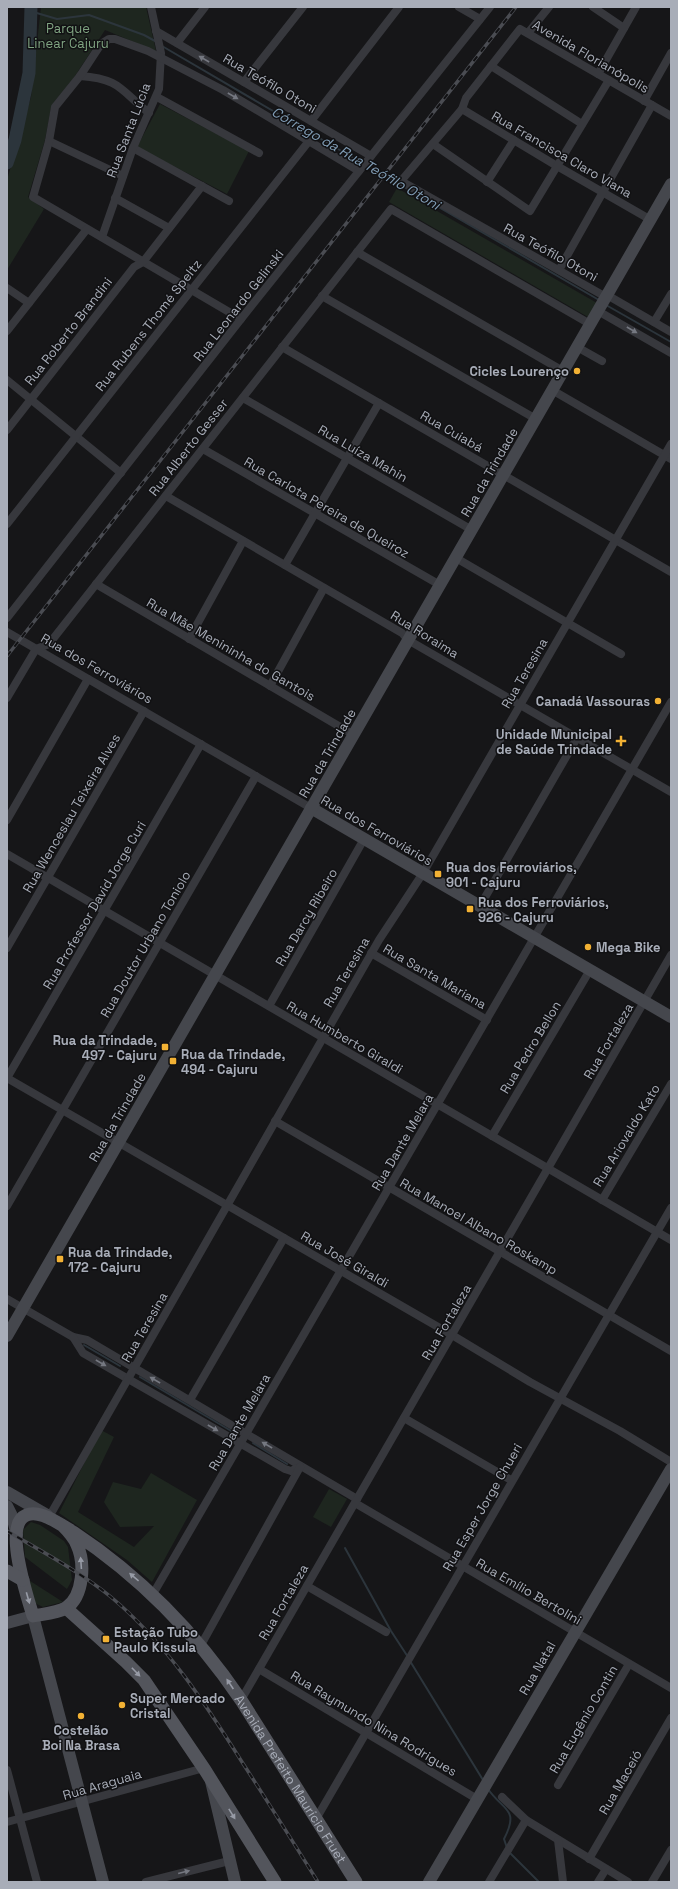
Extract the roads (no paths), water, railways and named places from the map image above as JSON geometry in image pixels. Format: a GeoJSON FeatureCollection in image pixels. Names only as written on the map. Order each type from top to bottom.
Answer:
{"type":"FeatureCollection","features":[{"type":"Feature","properties":{"kind":"main road","name":"Rua da Trindade"},"geometry":{"type":"LineString","coordinates":[[7,1336],[671,184]]}},
{"type":"Feature","properties":{"kind":"main road","name":"Rua dos Ferroviários"},"geometry":{"type":"LineString","coordinates":[[311,808],[671,1017]]}},
{"type":"Feature","properties":{"kind":"main road","name":"Rua Natal"},"geometry":{"type":"LineString","coordinates":[[429,1882],[574,1632],[671,1469]]}},
{"type":"Feature","properties":{"kind":"main road","name":"Avenida Prefeito Maurício Fruet"},"geometry":{"type":"LineString","coordinates":[[7,1492],[62,1525],[106,1555],[153,1594],[201,1645],[241,1700],[356,1882]]}},
{"type":"Feature","properties":{"kind":"main road"},"geometry":{"type":"LineString","coordinates":[[7,1506],[12,1516],[17,1537],[7,1551]]}},
{"type":"Feature","properties":{"kind":"main road"},"geometry":{"type":"LineString","coordinates":[[49,1517],[33,1514],[25,1516],[19,1524],[17,1537],[18,1564],[103,1882]]}},
{"type":"Feature","properties":{"kind":"main road"},"geometry":{"type":"LineString","coordinates":[[7,1623],[66,1608],[74,1600],[82,1577],[78,1546],[62,1525]]}},
{"type":"Feature","properties":{"kind":"main road"},"geometry":{"type":"LineString","coordinates":[[7,1571],[23,1580]]}},
{"type":"Feature","properties":{"kind":"main road"},"geometry":{"type":"LineString","coordinates":[[66,1608],[139,1674],[159,1700],[204,1768],[275,1882]]}},
{"type":"Feature","properties":{"kind":"main road"},"geometry":{"type":"LineString","coordinates":[[211,1780],[235,1882]]}},
{"type":"Feature","properties":{"kind":"street","name":"Rua Santa Lúcia"},"geometry":{"type":"LineString","coordinates":[[102,237],[133,148],[157,97],[162,58],[151,7]]}},
{"type":"Feature","properties":{"kind":"street"},"geometry":{"type":"LineString","coordinates":[[177,43],[205,7]]}},
{"type":"Feature","properties":{"kind":"street"},"geometry":{"type":"LineString","coordinates":[[244,82],[303,7]]}},
{"type":"Feature","properties":{"kind":"street"},"geometry":{"type":"LineString","coordinates":[[311,121],[399,7]]}},
{"type":"Feature","properties":{"kind":"street"},"geometry":{"type":"LineString","coordinates":[[459,7],[480,19]]}},
{"type":"Feature","properties":{"kind":"street","name":"Rua Leonardo Gelinski"},"geometry":{"type":"LineString","coordinates":[[7,618],[490,7]]}},
{"type":"Feature","properties":{"kind":"street"},"geometry":{"type":"LineString","coordinates":[[549,7],[491,66],[466,98],[462,109],[433,144],[530,211],[609,80]]}},
{"type":"Feature","properties":{"kind":"street"},"geometry":{"type":"LineString","coordinates":[[593,7],[624,28]]}},
{"type":"Feature","properties":{"kind":"street"},"geometry":{"type":"LineString","coordinates":[[598,74],[636,7]]}},
{"type":"Feature","properties":{"kind":"street","name":"Rua Teófilo Otoni"},"geometry":{"type":"LineString","coordinates":[[156,31],[370,157]]}},
{"type":"Feature","properties":{"kind":"street","name":"Avenida Florianópolis"},"geometry":{"type":"LineString","coordinates":[[524,31],[671,116]]}},
{"type":"Feature","properties":{"kind":"street"},"geometry":{"type":"LineString","coordinates":[[242,319],[32,197],[49,141],[55,107],[80,76],[101,44],[109,40],[120,41],[162,58],[361,169]]}},
{"type":"Feature","properties":{"kind":"street"},"geometry":{"type":"LineString","coordinates":[[644,101],[671,54]]}},
{"type":"Feature","properties":{"kind":"street"},"geometry":{"type":"LineString","coordinates":[[491,66],[582,124]]}},
{"type":"Feature","properties":{"kind":"street"},"geometry":{"type":"LineString","coordinates":[[80,76],[98,77],[113,82],[121,87],[149,113]]}},
{"type":"Feature","properties":{"kind":"street"},"geometry":{"type":"LineString","coordinates":[[157,97],[259,153]]}},
{"type":"Feature","properties":{"kind":"street"},"geometry":{"type":"LineString","coordinates":[[559,270],[652,105]]}},
{"type":"Feature","properties":{"kind":"street","name":"Rua Francisca Claro Viana"},"geometry":{"type":"LineString","coordinates":[[462,109],[651,220]]}},
{"type":"Feature","properties":{"kind":"street"},"geometry":{"type":"LineString","coordinates":[[487,182],[514,140]]}},
{"type":"Feature","properties":{"kind":"street"},"geometry":{"type":"LineString","coordinates":[[49,141],[123,176]]}},
{"type":"Feature","properties":{"kind":"street","name":"Rua Rubens Thomé Speltz"},"geometry":{"type":"LineString","coordinates":[[7,524],[309,141]]}},
{"type":"Feature","properties":{"kind":"street","name":"Rua Teófilo Otoni"},"geometry":{"type":"LineString","coordinates":[[433,144],[401,181],[671,332]]}},
{"type":"Feature","properties":{"kind":"street"},"geometry":{"type":"LineString","coordinates":[[133,148],[229,201]]}},
{"type":"Feature","properties":{"kind":"street","name":"Rua Roberto Brandini"},"geometry":{"type":"LineString","coordinates":[[7,430],[134,267],[143,262],[202,186]]}},
{"type":"Feature","properties":{"kind":"street"},"geometry":{"type":"LineString","coordinates":[[115,198],[169,228]]}},
{"type":"Feature","properties":{"kind":"street","name":"Rua Alberto Gesser"},"geometry":{"type":"LineString","coordinates":[[7,698],[36,649],[49,644],[391,209],[590,324]]}},
{"type":"Feature","properties":{"kind":"street"},"geometry":{"type":"LineString","coordinates":[[7,331],[87,229]]}},
{"type":"Feature","properties":{"kind":"street"},"geometry":{"type":"LineString","coordinates":[[357,252],[563,371]]}},
{"type":"Feature","properties":{"kind":"street"},"geometry":{"type":"LineString","coordinates":[[131,254],[135,263],[134,267]]}},
{"type":"Feature","properties":{"kind":"street"},"geometry":{"type":"LineString","coordinates":[[7,288],[29,303]]}},
{"type":"Feature","properties":{"kind":"street"},"geometry":{"type":"LineString","coordinates":[[654,322],[671,294]]}},
{"type":"Feature","properties":{"kind":"street"},"geometry":{"type":"LineString","coordinates":[[322,296],[536,419]]}},
{"type":"Feature","properties":{"kind":"street"},"geometry":{"type":"LineString","coordinates":[[598,311],[671,353]]}},
{"type":"Feature","properties":{"kind":"street","name":"Rua Cuiabá"},"geometry":{"type":"LineString","coordinates":[[282,347],[671,572]]}},
{"type":"Feature","properties":{"kind":"street"},"geometry":{"type":"LineString","coordinates":[[577,347],[602,361]]}},
{"type":"Feature","properties":{"kind":"street"},"geometry":{"type":"LineString","coordinates":[[7,380],[121,473]]}},
{"type":"Feature","properties":{"kind":"street"},"geometry":{"type":"LineString","coordinates":[[552,390],[668,457]]}},
{"type":"Feature","properties":{"kind":"street","name":"Rua Luíza Mahin"},"geometry":{"type":"LineString","coordinates":[[243,398],[472,530]]}},
{"type":"Feature","properties":{"kind":"street"},"geometry":{"type":"LineString","coordinates":[[285,565],[379,403]]}},
{"type":"Feature","properties":{"kind":"street","name":"Rua Teresina"},"geometry":{"type":"LineString","coordinates":[[49,1517],[371,954],[395,913],[423,873],[615,540],[668,457],[671,444]]}},
{"type":"Feature","properties":{"kind":"street","name":"Rua Carlota Pereira de Queiroz"},"geometry":{"type":"LineString","coordinates":[[203,449],[440,585]]}},
{"type":"Feature","properties":{"kind":"street","name":"Rua Roraima"},"geometry":{"type":"LineString","coordinates":[[166,496],[402,633],[408,640],[671,792]]}},
{"type":"Feature","properties":{"kind":"street"},"geometry":{"type":"LineString","coordinates":[[189,639],[243,541]]}},
{"type":"Feature","properties":{"kind":"street"},"geometry":{"type":"LineString","coordinates":[[456,558],[621,654]]}},
{"type":"Feature","properties":{"kind":"street","name":"Rua Mãe Menininha do Gantois"},"geometry":{"type":"LineString","coordinates":[[96,584],[354,735]]}},
{"type":"Feature","properties":{"kind":"street"},"geometry":{"type":"LineString","coordinates":[[270,686],[324,588]]}},
{"type":"Feature","properties":{"kind":"street","name":"Rua dos Ferroviários"},"geometry":{"type":"LineString","coordinates":[[7,632],[311,808]]}},
{"type":"Feature","properties":{"kind":"street"},"geometry":{"type":"LineString","coordinates":[[7,820],[88,679]]}},
{"type":"Feature","properties":{"kind":"street","name":"Rua Dante Melara"},"geometry":{"type":"LineString","coordinates":[[153,1594],[671,702]]}},
{"type":"Feature","properties":{"kind":"street","name":"Rua Wenceslau Teixeira Alves"},"geometry":{"type":"LineString","coordinates":[[7,948],[144,711]]}},
{"type":"Feature","properties":{"kind":"street"},"geometry":{"type":"LineString","coordinates":[[480,906],[577,738]]}},
{"type":"Feature","properties":{"kind":"street","name":"Rua Professor David Jorge Curi"},"geometry":{"type":"LineString","coordinates":[[7,1078],[201,744]]}},
{"type":"Feature","properties":{"kind":"street","name":"Rua Doutor Urbano Toniolo"},"geometry":{"type":"LineString","coordinates":[[7,1206],[256,776]]}},
{"type":"Feature","properties":{"kind":"street","name":"Rua Darcy Ribeiro"},"geometry":{"type":"LineString","coordinates":[[268,1006],[364,839]]}},
{"type":"Feature","properties":{"kind":"street","name":"Rua Humberto Giraldi"},"geometry":{"type":"LineString","coordinates":[[7,854],[671,1240]]}},
{"type":"Feature","properties":{"kind":"street","name":"Rua Santa Mariana"},"geometry":{"type":"LineString","coordinates":[[371,954],[487,1020]]}},
{"type":"Feature","properties":{"kind":"street","name":"Rua Fortaleza"},"geometry":{"type":"LineString","coordinates":[[241,1700],[671,955]]}},
{"type":"Feature","properties":{"kind":"street","name":"Rua Pedro Bellon"},"geometry":{"type":"LineString","coordinates":[[492,1136],[590,970]]}},
{"type":"Feature","properties":{"kind":"street","name":"Rua José Giraldi"},"geometry":{"type":"LineString","coordinates":[[7,1078],[452,1335],[530,1382],[620,1431],[671,1462]]}},
{"type":"Feature","properties":{"kind":"street","name":"Rua Ariovaldo Kato"},"geometry":{"type":"LineString","coordinates":[[602,1200],[671,1084]]}},
{"type":"Feature","properties":{"kind":"street","name":"Rua Manoel Albano Roskamp"},"geometry":{"type":"LineString","coordinates":[[275,1121],[671,1351]]}},
{"type":"Feature","properties":{"kind":"street","name":"Rua Esper Jorge Chueri"},"geometry":{"type":"LineString","coordinates":[[316,1818],[559,1397],[568,1387],[671,1208]]}},
{"type":"Feature","properties":{"kind":"street"},"geometry":{"type":"LineString","coordinates":[[190,1400],[284,1238]]}},
{"type":"Feature","properties":{"kind":"street","name":"Rua Emílio Bertolini"},"geometry":{"type":"LineString","coordinates":[[7,1299],[73,1337],[87,1340],[247,1433],[462,1566],[671,1688]]}},
{"type":"Feature","properties":{"kind":"street","name":"Rua Emílio Bertolini"},"geometry":{"type":"LineString","coordinates":[[73,1337],[83,1353],[240,1444],[288,1471],[300,1467]]}},
{"type":"Feature","properties":{"kind":"street"},"geometry":{"type":"LineString","coordinates":[[404,1418],[511,1480]]}},
{"type":"Feature","properties":{"kind":"street"},"geometry":{"type":"LineString","coordinates":[[201,1645],[300,1467]]}},
{"type":"Feature","properties":{"kind":"street"},"geometry":{"type":"LineString","coordinates":[[307,1586],[386,1632]]}},
{"type":"Feature","properties":{"kind":"street","name":"Rua Eugênio Contin"},"geometry":{"type":"LineString","coordinates":[[558,1786],[629,1664]]}},
{"type":"Feature","properties":{"kind":"street","name":"Rua Raymundo Nina Rodrigues"},"geometry":{"type":"LineString","coordinates":[[259,1669],[366,1732],[482,1791]]}},
{"type":"Feature","properties":{"kind":"street","name":"Rua Maceió"},"geometry":{"type":"LineString","coordinates":[[589,1859],[671,1718]]}},
{"type":"Feature","properties":{"kind":"street","name":"Rua Araguaia"},"geometry":{"type":"LineString","coordinates":[[7,1822],[204,1768]]}},
{"type":"Feature","properties":{"kind":"street"},"geometry":{"type":"LineString","coordinates":[[7,1770],[37,1882]]}},
{"type":"Feature","properties":{"kind":"street"},"geometry":{"type":"LineString","coordinates":[[502,1797],[526,1820],[628,1882]]}},
{"type":"Feature","properties":{"kind":"street"},"geometry":{"type":"LineString","coordinates":[[489,1882],[526,1820]]}},
{"type":"Feature","properties":{"kind":"street"},"geometry":{"type":"LineString","coordinates":[[558,1840],[563,1882]]}},
{"type":"Feature","properties":{"kind":"street"},"geometry":{"type":"LineString","coordinates":[[652,1882],[671,1850]]}},
{"type":"Feature","properties":{"kind":"street"},"geometry":{"type":"LineString","coordinates":[[146,1882],[229,1861]]}},
{"type":"Feature","properties":{"kind":"street"},"geometry":{"type":"LineString","coordinates":[[598,1882],[606,1868]]}},
{"type":"Feature","properties":{"kind":"waterway"},"geometry":{"type":"LineString","coordinates":[[7,163],[15,140],[29,73],[31,7]]}},
{"type":"Feature","properties":{"kind":"waterway","name":"Córrego da Rua Teófilo Otoni"},"geometry":{"type":"LineString","coordinates":[[30,11],[57,19],[89,15],[144,35],[155,41]]}},
{"type":"Feature","properties":{"kind":"waterway","name":"Córrego da Rua Teófilo Otoni"},"geometry":{"type":"LineString","coordinates":[[162,46],[362,163]]}},
{"type":"Feature","properties":{"kind":"waterway","name":"Córrego da Rua Teófilo Otoni"},"geometry":{"type":"LineString","coordinates":[[366,165],[599,300]]}},
{"type":"Feature","properties":{"kind":"waterway","name":"Córrego da Rua Teófilo Otoni"},"geometry":{"type":"LineString","coordinates":[[606,305],[671,342]]}},
{"type":"Feature","properties":{"kind":"waterway"},"geometry":{"type":"LineString","coordinates":[[84,1345],[120,1366]]}},
{"type":"Feature","properties":{"kind":"waterway"},"geometry":{"type":"LineString","coordinates":[[140,1377],[233,1432]]}},
{"type":"Feature","properties":{"kind":"waterway"},"geometry":{"type":"LineString","coordinates":[[253,1443],[287,1464]]}},
{"type":"Feature","properties":{"kind":"waterway"},"geometry":{"type":"LineString","coordinates":[[345,1548],[391,1631],[408,1657]]}},
{"type":"Feature","properties":{"kind":"waterway"},"geometry":{"type":"LineString","coordinates":[[410,1661],[483,1780]]}},
{"type":"Feature","properties":{"kind":"waterway"},"geometry":{"type":"LineString","coordinates":[[488,1789],[504,1806],[510,1815],[509,1829],[504,1839],[507,1848]]}},
{"type":"Feature","properties":{"kind":"waterway"},"geometry":{"type":"LineString","coordinates":[[509,1852],[539,1882]]}},
{"type":"Feature","properties":{"kind":"railway"},"geometry":{"type":"LineString","coordinates":[[7,656],[516,7]]}},
{"type":"Feature","properties":{"kind":"railway"},"geometry":{"type":"LineString","coordinates":[[7,1531],[61,1562],[100,1588],[131,1615],[167,1654],[214,1718],[318,1882]]}},
{"type":"Feature","properties":{"kind":"place","name":"Cicles Lourenço"},"geometry":{"type":"Point","coordinates":[577,371]}},
{"type":"Feature","properties":{"kind":"place","name":"Canadá Vassouras"},"geometry":{"type":"Point","coordinates":[658,701]}},
{"type":"Feature","properties":{"kind":"place","name":"Unidade Municipal de Saúde Trindade"},"geometry":{"type":"Point","coordinates":[621,741]}},
{"type":"Feature","properties":{"kind":"place","name":"Rua dos Ferroviários, 901 - Cajuru"},"geometry":{"type":"Point","coordinates":[438,874]}},
{"type":"Feature","properties":{"kind":"place","name":"Rua dos Ferroviários, 926 - Cajuru"},"geometry":{"type":"Point","coordinates":[470,909]}},
{"type":"Feature","properties":{"kind":"place","name":"Mega Bike"},"geometry":{"type":"Point","coordinates":[588,947]}},
{"type":"Feature","properties":{"kind":"place","name":"Rua da Trindade, 497 - Cajuru"},"geometry":{"type":"Point","coordinates":[165,1047]}},
{"type":"Feature","properties":{"kind":"place","name":"Rua da Trindade, 494 - Cajuru"},"geometry":{"type":"Point","coordinates":[173,1061]}},
{"type":"Feature","properties":{"kind":"place","name":"Rua da Trindade, 172 - Cajuru"},"geometry":{"type":"Point","coordinates":[60,1259]}},
{"type":"Feature","properties":{"kind":"place","name":"Estação Tubo Paulo Kissula"},"geometry":{"type":"Point","coordinates":[106,1639]}},
{"type":"Feature","properties":{"kind":"place","name":"Super Mercado Cristal"},"geometry":{"type":"Point","coordinates":[122,1705]}},
{"type":"Feature","properties":{"kind":"place","name":"Costelão Boi Na Brasa"},"geometry":{"type":"Point","coordinates":[81,1716]}},
{"type":"Feature","properties":{"kind":"park label","name":"Parque Linear Cajuru"},"geometry":{"type":"Point","coordinates":[68,36]}}]}
